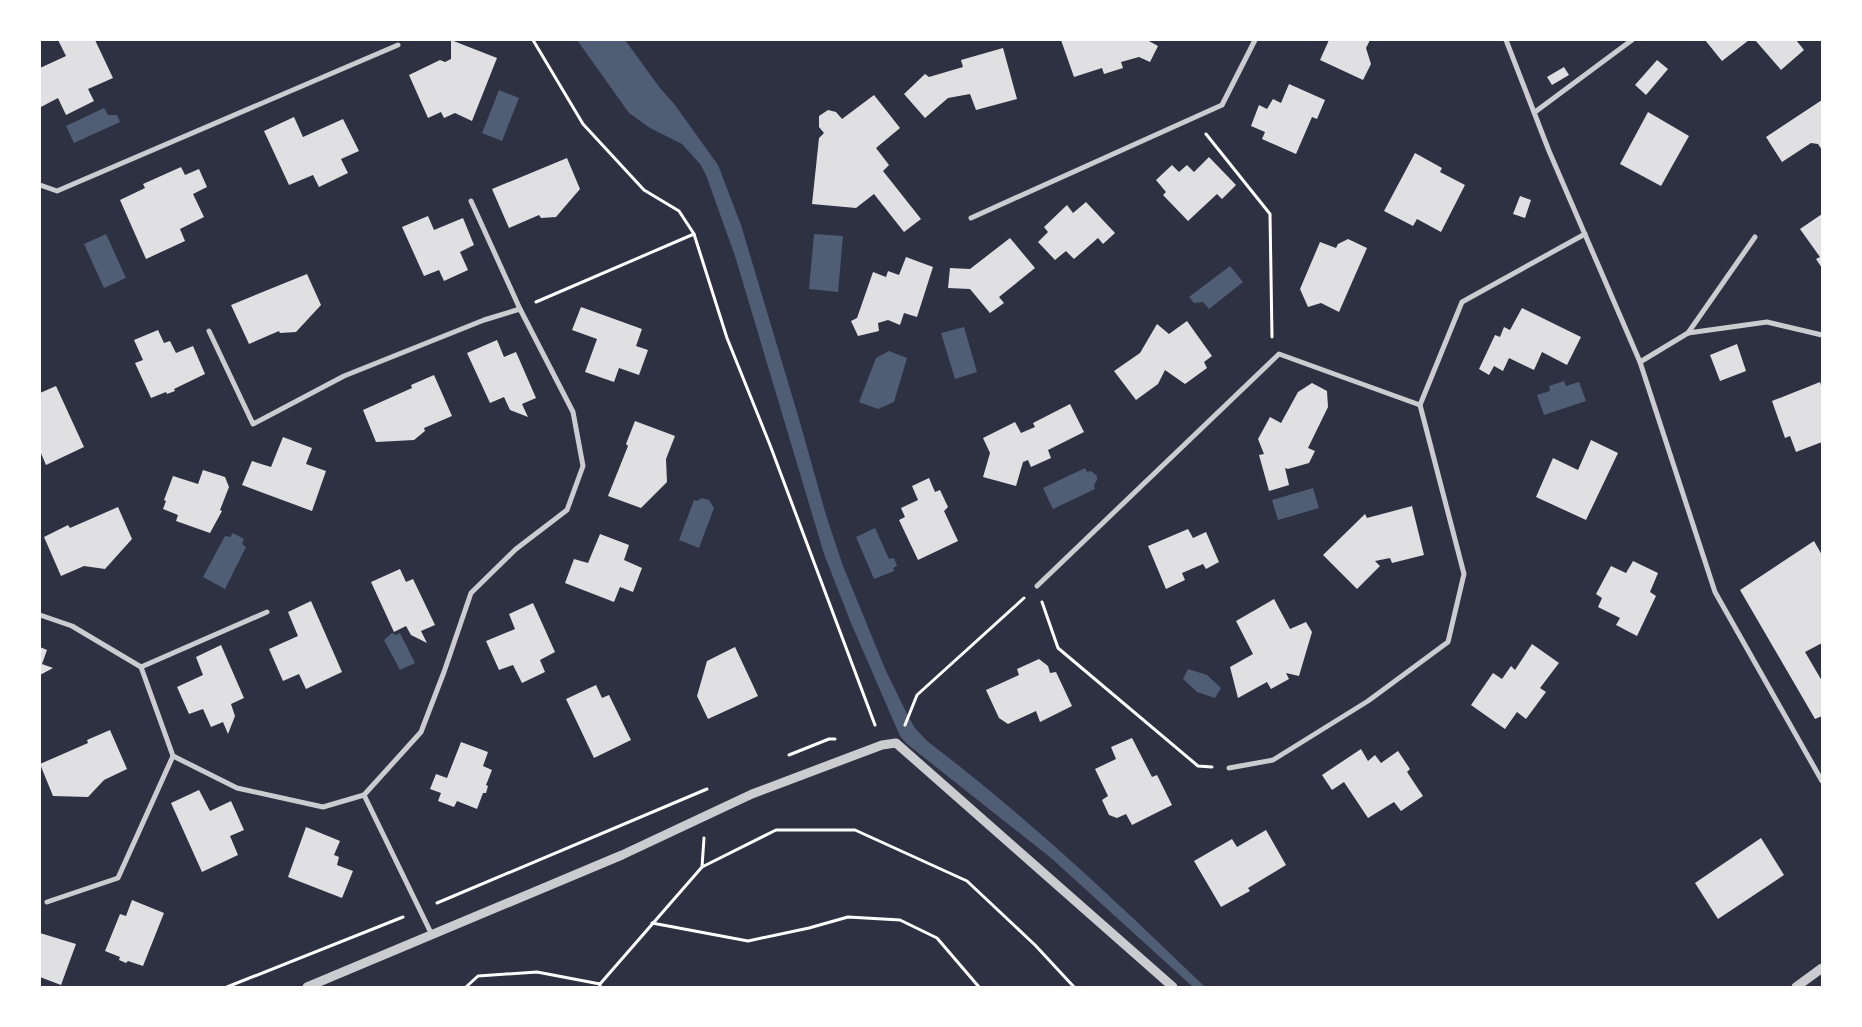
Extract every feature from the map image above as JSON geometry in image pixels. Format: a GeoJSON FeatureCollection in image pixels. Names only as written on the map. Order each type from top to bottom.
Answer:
{"type":"FeatureCollection","features":[{"type":"Feature","properties":{"kind":"street"},"geometry":{"type":"LineString","coordinates":[[972,218],[1222,105],[1255,40]]}},
{"type":"Feature","properties":{"kind":"street"},"geometry":{"type":"LineString","coordinates":[[1506,40],[1549,151],[1640,362],[1715,592],[1822,781]]}},
{"type":"Feature","properties":{"kind":"street"},"geometry":{"type":"LineString","coordinates":[[1535,112],[1632,40]]}},
{"type":"Feature","properties":{"kind":"street"},"geometry":{"type":"LineString","coordinates":[[40,185],[57,191],[398,45]]}},
{"type":"Feature","properties":{"kind":"street"},"geometry":{"type":"LineString","coordinates":[[40,615],[72,626],[141,667],[173,756],[237,788],[323,807],[364,795],[421,732],[471,593],[516,549],[567,510],[583,466],[573,412],[520,309],[471,201]]}},
{"type":"Feature","properties":{"kind":"street"},"geometry":{"type":"LineString","coordinates":[[1229,768],[1273,760],[1368,701],[1448,642],[1464,574],[1420,405],[1462,302],[1585,234]]}},
{"type":"Feature","properties":{"kind":"street"},"geometry":{"type":"LineString","coordinates":[[1688,333],[1755,237]]}},
{"type":"Feature","properties":{"kind":"street"},"geometry":{"type":"LineString","coordinates":[[209,331],[253,424],[344,376],[484,320],[520,309]]}},
{"type":"Feature","properties":{"kind":"street"},"geometry":{"type":"LineString","coordinates":[[1640,362],[1688,333],[1767,322],[1822,335]]}},
{"type":"Feature","properties":{"kind":"street"},"geometry":{"type":"LineString","coordinates":[[1037,586],[1279,354],[1420,405]]}},
{"type":"Feature","properties":{"kind":"street"},"geometry":{"type":"LineString","coordinates":[[141,667],[267,612]]}},
{"type":"Feature","properties":{"kind":"street"},"geometry":{"type":"LineString","coordinates":[[307,987],[622,855],[752,794],[882,745],[896,743],[1173,987]]}},
{"type":"Feature","properties":{"kind":"street"},"geometry":{"type":"LineString","coordinates":[[47,902],[118,878],[173,756]]}},
{"type":"Feature","properties":{"kind":"street"},"geometry":{"type":"LineString","coordinates":[[364,795],[432,935]]}},
{"type":"Feature","properties":{"kind":"street"},"geometry":{"type":"LineString","coordinates":[[1796,987],[1822,968]]}},
{"type":"Feature","properties":{"kind":"path"},"geometry":{"type":"LineString","coordinates":[[533,40],[583,124],[644,190],[679,211],[694,234],[727,338],[770,445],[882,745]]}},
{"type":"Feature","properties":{"kind":"path"},"geometry":{"type":"LineString","coordinates":[[1193,118],[1270,214],[1271,362]]}},
{"type":"Feature","properties":{"kind":"path"},"geometry":{"type":"LineString","coordinates":[[520,309],[694,234]]}},
{"type":"Feature","properties":{"kind":"path"},"geometry":{"type":"LineString","coordinates":[[903,730],[917,695],[1037,586],[1058,648],[1198,766],[1229,768]]}},
{"type":"Feature","properties":{"kind":"path"},"geometry":{"type":"LineString","coordinates":[[228,987],[420,910],[697,794]]}},
{"type":"Feature","properties":{"kind":"path"},"geometry":{"type":"LineString","coordinates":[[702,867],[706,814]]}},
{"type":"Feature","properties":{"kind":"path"},"geometry":{"type":"LineString","coordinates":[[595,987],[600,986],[652,923],[702,867],[776,830],[855,830],[967,881],[1034,945],[1074,987]]}},
{"type":"Feature","properties":{"kind":"path"},"geometry":{"type":"LineString","coordinates":[[652,923],[748,941],[809,928],[848,916],[900,920],[937,938],[979,987]]}},
{"type":"Feature","properties":{"kind":"path"},"geometry":{"type":"LineString","coordinates":[[466,987],[478,976],[537,972],[600,986]]}},
{"type":"Feature","properties":{"kind":"water"},"geometry":{"type":"Polygon","coordinates":[[[577,40],[625,40],[718,165],[741,225],[826,515],[843,566],[886,671],[915,728],[927,741],[1000,799],[1070,860],[1205,987],[1193,987],[1051,858],[907,744],[900,736],[851,623],[824,554],[735,256],[706,175],[700,164],[682,144],[650,128],[629,113],[577,40]]]}},
{"type":"Feature","properties":{"kind":"water"},"geometry":{"type":"Polygon","coordinates":[[[499,90],[519,98],[502,141],[482,133],[499,90]]]}},
{"type":"Feature","properties":{"kind":"water"},"geometry":{"type":"Polygon","coordinates":[[[104,108],[108,115],[117,115],[120,122],[74,143],[66,126],[104,108]]]}},
{"type":"Feature","properties":{"kind":"water"},"geometry":{"type":"Polygon","coordinates":[[[106,234],[126,278],[104,288],[84,244],[106,234]]]}},
{"type":"Feature","properties":{"kind":"water"},"geometry":{"type":"Polygon","coordinates":[[[814,234],[843,236],[838,292],[809,289],[814,234]]]}},
{"type":"Feature","properties":{"kind":"water"},"geometry":{"type":"Polygon","coordinates":[[[1230,266],[1243,282],[1209,309],[1203,302],[1194,303],[1189,297],[1230,266]]]}},
{"type":"Feature","properties":{"kind":"water"},"geometry":{"type":"Polygon","coordinates":[[[964,327],[977,372],[955,379],[941,333],[964,327]]]}},
{"type":"Feature","properties":{"kind":"water"},"geometry":{"type":"Polygon","coordinates":[[[889,351],[907,358],[894,402],[878,409],[859,402],[876,358],[889,351]]]}},
{"type":"Feature","properties":{"kind":"water"},"geometry":{"type":"Polygon","coordinates":[[[1564,381],[1566,386],[1579,382],[1586,401],[1544,415],[1537,395],[1550,391],[1549,386],[1564,381]]]}},
{"type":"Feature","properties":{"kind":"water"},"geometry":{"type":"Polygon","coordinates":[[[1085,468],[1087,472],[1091,471],[1097,476],[1094,485],[1095,489],[1053,509],[1043,488],[1085,468]]]}},
{"type":"Feature","properties":{"kind":"water"},"geometry":{"type":"Polygon","coordinates":[[[1313,488],[1319,508],[1278,520],[1272,500],[1313,488]]]}},
{"type":"Feature","properties":{"kind":"water"},"geometry":{"type":"Polygon","coordinates":[[[702,498],[709,500],[714,508],[699,548],[679,540],[694,500],[697,501],[702,498]]]}},
{"type":"Feature","properties":{"kind":"water"},"geometry":{"type":"Polygon","coordinates":[[[875,528],[889,559],[894,558],[897,566],[893,568],[894,571],[874,579],[856,537],[875,528]]]}},
{"type":"Feature","properties":{"kind":"water"},"geometry":{"type":"Polygon","coordinates":[[[233,533],[244,539],[242,544],[246,547],[225,589],[203,577],[225,536],[230,537],[233,533]]]}},
{"type":"Feature","properties":{"kind":"water"},"geometry":{"type":"Polygon","coordinates":[[[392,633],[396,635],[400,633],[415,663],[400,670],[384,640],[392,633]]]}},
{"type":"Feature","properties":{"kind":"water"},"geometry":{"type":"Polygon","coordinates":[[[1188,669],[1207,675],[1221,688],[1215,698],[1197,692],[1183,679],[1188,669]]]}},
{"type":"Feature","properties":{"kind":"building"},"geometry":{"type":"Polygon","coordinates":[[[58,40],[95,40],[113,78],[88,89],[94,101],[66,115],[58,98],[41,107],[40,105],[40,68],[66,56],[58,40]]]}},
{"type":"Feature","properties":{"kind":"building"},"geometry":{"type":"Polygon","coordinates":[[[451,40],[497,58],[472,121],[455,113],[444,118],[441,112],[428,118],[409,75],[440,60],[445,62],[451,59],[451,40]]]}},
{"type":"Feature","properties":{"kind":"building"},"geometry":{"type":"Polygon","coordinates":[[[1061,40],[1147,40],[1158,46],[1150,62],[1139,57],[1121,62],[1123,68],[1104,74],[1102,68],[1074,77],[1061,40]]]}},
{"type":"Feature","properties":{"kind":"building"},"geometry":{"type":"Polygon","coordinates":[[[1329,40],[1370,40],[1366,48],[1371,64],[1363,80],[1320,60],[1329,40]]]}},
{"type":"Feature","properties":{"kind":"building"},"geometry":{"type":"Polygon","coordinates":[[[1705,40],[1749,40],[1722,61],[1705,40]]]}},
{"type":"Feature","properties":{"kind":"building"},"geometry":{"type":"Polygon","coordinates":[[[1755,40],[1796,40],[1804,50],[1781,70],[1755,40]]]}},
{"type":"Feature","properties":{"kind":"building"},"geometry":{"type":"Polygon","coordinates":[[[1003,48],[1017,99],[976,110],[970,94],[948,98],[925,118],[904,94],[925,74],[929,77],[963,67],[961,60],[1003,48]]]}},
{"type":"Feature","properties":{"kind":"building"},"geometry":{"type":"Polygon","coordinates":[[[1657,60],[1668,69],[1646,95],[1635,85],[1657,60]]]}},
{"type":"Feature","properties":{"kind":"building"},"geometry":{"type":"Polygon","coordinates":[[[1564,67],[1569,75],[1552,85],[1547,77],[1564,67]]]}},
{"type":"Feature","properties":{"kind":"building"},"geometry":{"type":"Polygon","coordinates":[[[1289,84],[1325,100],[1317,119],[1312,117],[1296,154],[1262,139],[1265,132],[1251,126],[1259,105],[1267,109],[1273,99],[1281,103],[1289,84]]]}},
{"type":"Feature","properties":{"kind":"building"},"geometry":{"type":"Polygon","coordinates":[[[874,95],[900,128],[876,148],[889,165],[883,171],[921,219],[904,232],[874,194],[856,208],[812,204],[819,138],[824,133],[819,127],[819,116],[828,110],[836,112],[842,119],[874,95]]]}},
{"type":"Feature","properties":{"kind":"building"},"geometry":{"type":"Polygon","coordinates":[[[1822,100],[1822,150],[1818,144],[1811,143],[1782,162],[1766,137],[1822,100]]]}},
{"type":"Feature","properties":{"kind":"building"},"geometry":{"type":"Polygon","coordinates":[[[1648,112],[1689,136],[1661,186],[1620,164],[1648,112]]]}},
{"type":"Feature","properties":{"kind":"building"},"geometry":{"type":"Polygon","coordinates":[[[294,117],[303,137],[343,119],[359,151],[341,159],[348,173],[319,187],[313,175],[289,185],[264,131],[294,117]]]}},
{"type":"Feature","properties":{"kind":"building"},"geometry":{"type":"Polygon","coordinates":[[[1415,153],[1442,168],[1440,172],[1465,185],[1441,232],[1417,219],[1413,226],[1384,211],[1415,153]]]}},
{"type":"Feature","properties":{"kind":"building"},"geometry":{"type":"Polygon","coordinates":[[[1209,157],[1236,185],[1222,199],[1217,194],[1188,221],[1163,195],[1166,192],[1156,180],[1172,165],[1179,172],[1187,165],[1194,172],[1209,157]]]}},
{"type":"Feature","properties":{"kind":"building"},"geometry":{"type":"Polygon","coordinates":[[[567,158],[580,189],[556,217],[541,218],[539,215],[509,228],[492,189],[567,158]]]}},
{"type":"Feature","properties":{"kind":"building"},"geometry":{"type":"Polygon","coordinates":[[[181,167],[185,175],[199,169],[207,187],[193,194],[204,217],[180,229],[185,241],[146,259],[120,200],[145,188],[143,184],[181,167]]]}},
{"type":"Feature","properties":{"kind":"building"},"geometry":{"type":"Polygon","coordinates":[[[1520,196],[1531,200],[1525,218],[1513,214],[1520,196]]]}},
{"type":"Feature","properties":{"kind":"building"},"geometry":{"type":"Polygon","coordinates":[[[1086,202],[1115,233],[1103,244],[1098,238],[1074,259],[1066,251],[1055,260],[1038,242],[1048,232],[1044,227],[1067,205],[1073,213],[1086,202]]]}},
{"type":"Feature","properties":{"kind":"building"},"geometry":{"type":"Polygon","coordinates":[[[1822,214],[1822,268],[1816,259],[1820,257],[1800,229],[1822,214]]]}},
{"type":"Feature","properties":{"kind":"building"},"geometry":{"type":"Polygon","coordinates":[[[428,216],[434,230],[463,218],[474,245],[460,252],[468,270],[444,281],[439,270],[424,276],[402,227],[428,216]]]}},
{"type":"Feature","properties":{"kind":"building"},"geometry":{"type":"Polygon","coordinates":[[[1010,238],[1035,268],[999,297],[1004,303],[990,313],[970,289],[948,288],[950,268],[970,269],[1010,238]]]}},
{"type":"Feature","properties":{"kind":"building"},"geometry":{"type":"Polygon","coordinates":[[[1348,239],[1367,248],[1339,312],[1321,303],[1308,307],[1300,289],[1320,242],[1336,248],[1338,244],[1348,239]]]}},
{"type":"Feature","properties":{"kind":"building"},"geometry":{"type":"Polygon","coordinates":[[[906,257],[933,267],[917,317],[904,313],[900,325],[888,320],[878,323],[879,331],[858,336],[851,321],[857,318],[873,272],[886,277],[888,271],[899,275],[906,257]]]}},
{"type":"Feature","properties":{"kind":"building"},"geometry":{"type":"Polygon","coordinates":[[[307,274],[321,305],[296,332],[280,333],[279,331],[249,344],[231,305],[307,274]]]}},
{"type":"Feature","properties":{"kind":"building"},"geometry":{"type":"Polygon","coordinates":[[[581,307],[642,329],[636,346],[648,350],[639,375],[619,368],[614,382],[585,372],[597,339],[572,330],[581,307]]]}},
{"type":"Feature","properties":{"kind":"building"},"geometry":{"type":"Polygon","coordinates":[[[1522,308],[1581,337],[1567,365],[1542,352],[1534,370],[1509,358],[1503,371],[1494,366],[1489,375],[1479,369],[1495,335],[1500,337],[1504,327],[1510,330],[1522,308]]]}},
{"type":"Feature","properties":{"kind":"building"},"geometry":{"type":"Polygon","coordinates":[[[1187,321],[1212,356],[1204,362],[1207,368],[1185,384],[1165,370],[1158,384],[1136,400],[1114,371],[1140,353],[1157,324],[1169,334],[1187,321]]]}},
{"type":"Feature","properties":{"kind":"building"},"geometry":{"type":"Polygon","coordinates":[[[158,330],[164,343],[170,341],[176,353],[193,346],[205,374],[174,389],[175,391],[167,394],[166,392],[151,398],[135,363],[143,360],[134,340],[158,330]]]}},
{"type":"Feature","properties":{"kind":"building"},"geometry":{"type":"Polygon","coordinates":[[[497,340],[504,357],[516,352],[536,398],[522,404],[528,417],[510,410],[504,397],[490,403],[467,353],[497,340]]]}},
{"type":"Feature","properties":{"kind":"building"},"geometry":{"type":"Polygon","coordinates":[[[1737,344],[1746,371],[1720,381],[1710,355],[1737,344]]]}},
{"type":"Feature","properties":{"kind":"building"},"geometry":{"type":"Polygon","coordinates":[[[434,375],[452,416],[424,428],[425,431],[414,440],[376,442],[363,410],[412,388],[411,385],[434,375]]]}},
{"type":"Feature","properties":{"kind":"building"},"geometry":{"type":"Polygon","coordinates":[[[1820,382],[1822,389],[1822,442],[1796,452],[1790,436],[1785,438],[1772,401],[1820,382]]]}},
{"type":"Feature","properties":{"kind":"building"},"geometry":{"type":"Polygon","coordinates":[[[1312,383],[1327,391],[1328,407],[1308,448],[1315,451],[1309,463],[1288,469],[1285,468],[1289,485],[1269,491],[1259,455],[1264,454],[1258,439],[1270,417],[1281,423],[1298,392],[1312,383]]]}},
{"type":"Feature","properties":{"kind":"building"},"geometry":{"type":"Polygon","coordinates":[[[56,386],[84,447],[46,465],[40,451],[40,393],[56,386]]]}},
{"type":"Feature","properties":{"kind":"building"},"geometry":{"type":"Polygon","coordinates":[[[1070,404],[1084,432],[1048,450],[1051,458],[1031,467],[1028,460],[1023,462],[1016,486],[983,477],[990,453],[983,438],[1015,422],[1021,433],[1035,427],[1033,423],[1070,404]]]}},
{"type":"Feature","properties":{"kind":"building"},"geometry":{"type":"Polygon","coordinates":[[[635,421],[675,436],[666,459],[667,482],[641,508],[608,496],[628,446],[626,444],[635,421]]]}},
{"type":"Feature","properties":{"kind":"building"},"geometry":{"type":"Polygon","coordinates":[[[283,437],[312,448],[306,464],[326,471],[312,511],[242,485],[252,461],[271,467],[283,437]]]}},
{"type":"Feature","properties":{"kind":"building"},"geometry":{"type":"Polygon","coordinates":[[[1591,440],[1618,453],[1586,520],[1536,497],[1553,458],[1578,470],[1591,440]]]}},
{"type":"Feature","properties":{"kind":"building"},"geometry":{"type":"Polygon","coordinates":[[[203,470],[225,477],[229,487],[220,510],[222,511],[210,533],[176,521],[178,515],[163,509],[166,501],[164,500],[173,476],[198,484],[203,470]]]}},
{"type":"Feature","properties":{"kind":"building"},"geometry":{"type":"Polygon","coordinates":[[[929,478],[935,492],[940,490],[948,507],[944,511],[958,541],[918,560],[899,520],[905,517],[901,508],[918,500],[912,486],[929,478]]]}},
{"type":"Feature","properties":{"kind":"building"},"geometry":{"type":"Polygon","coordinates":[[[1412,506],[1424,555],[1392,563],[1390,558],[1375,561],[1380,566],[1357,589],[1323,555],[1365,514],[1367,518],[1412,506]]]}},
{"type":"Feature","properties":{"kind":"building"},"geometry":{"type":"Polygon","coordinates":[[[118,507],[132,539],[105,569],[84,566],[61,576],[44,537],[68,525],[70,528],[118,507]]]}},
{"type":"Feature","properties":{"kind":"building"},"geometry":{"type":"Polygon","coordinates":[[[1188,529],[1193,538],[1206,532],[1219,562],[1206,569],[1203,564],[1182,573],[1185,580],[1166,589],[1148,546],[1188,529]]]}},
{"type":"Feature","properties":{"kind":"building"},"geometry":{"type":"Polygon","coordinates":[[[600,534],[629,545],[624,560],[642,568],[633,592],[620,587],[614,602],[565,583],[574,559],[588,563],[600,534]]]}},
{"type":"Feature","properties":{"kind":"building"},"geometry":{"type":"Polygon","coordinates":[[[1814,541],[1822,555],[1822,643],[1805,652],[1822,681],[1822,716],[1815,719],[1740,590],[1814,541]]]}},
{"type":"Feature","properties":{"kind":"building"},"geometry":{"type":"Polygon","coordinates":[[[1633,561],[1658,573],[1650,592],[1656,596],[1637,636],[1616,625],[1620,618],[1598,607],[1602,598],[1596,594],[1611,566],[1626,573],[1633,561]]]}},
{"type":"Feature","properties":{"kind":"building"},"geometry":{"type":"Polygon","coordinates":[[[400,569],[406,582],[413,579],[435,625],[421,631],[427,643],[411,635],[406,626],[394,632],[371,582],[400,569]]]}},
{"type":"Feature","properties":{"kind":"building"},"geometry":{"type":"Polygon","coordinates":[[[1274,599],[1290,629],[1306,622],[1312,632],[1299,676],[1286,673],[1289,679],[1271,689],[1267,682],[1238,698],[1230,667],[1253,654],[1236,621],[1274,599]]]}},
{"type":"Feature","properties":{"kind":"building"},"geometry":{"type":"Polygon","coordinates":[[[311,601],[342,672],[306,689],[299,674],[283,681],[269,649],[298,636],[288,612],[311,601]]]}},
{"type":"Feature","properties":{"kind":"building"},"geometry":{"type":"Polygon","coordinates":[[[533,603],[555,652],[540,660],[545,672],[522,683],[513,665],[499,670],[486,641],[515,629],[509,614],[533,603]]]}},
{"type":"Feature","properties":{"kind":"building"},"geometry":{"type":"Polygon","coordinates":[[[1532,644],[1559,663],[1540,688],[1546,692],[1526,719],[1517,712],[1505,729],[1471,705],[1493,673],[1502,679],[1511,666],[1515,670],[1532,644]]]}},
{"type":"Feature","properties":{"kind":"building"},"geometry":{"type":"Polygon","coordinates":[[[221,645],[244,698],[231,704],[235,716],[228,734],[223,722],[211,727],[203,709],[189,714],[177,687],[203,675],[196,657],[221,645]]]}},
{"type":"Feature","properties":{"kind":"building"},"geometry":{"type":"Polygon","coordinates":[[[40,647],[47,650],[42,664],[53,668],[40,675],[40,647]]]}},
{"type":"Feature","properties":{"kind":"building"},"geometry":{"type":"Polygon","coordinates":[[[735,647],[758,696],[708,719],[697,696],[707,661],[735,647]]]}},
{"type":"Feature","properties":{"kind":"building"},"geometry":{"type":"Polygon","coordinates":[[[1039,659],[1048,666],[1050,673],[1056,672],[1072,706],[1040,722],[1036,711],[1008,724],[999,718],[986,690],[1019,675],[1017,669],[1039,659]]]}},
{"type":"Feature","properties":{"kind":"building"},"geometry":{"type":"Polygon","coordinates":[[[596,685],[602,698],[609,695],[631,740],[594,758],[566,699],[596,685]]]}},
{"type":"Feature","properties":{"kind":"building"},"geometry":{"type":"Polygon","coordinates":[[[110,730],[127,769],[104,780],[88,797],[53,796],[40,764],[88,743],[87,740],[110,730]]]}},
{"type":"Feature","properties":{"kind":"building"},"geometry":{"type":"Polygon","coordinates":[[[1132,738],[1152,777],[1157,775],[1172,805],[1132,825],[1126,814],[1117,818],[1109,815],[1102,800],[1108,796],[1095,769],[1116,759],[1111,747],[1132,738]]]}},
{"type":"Feature","properties":{"kind":"building"},"geometry":{"type":"Polygon","coordinates":[[[461,742],[488,752],[483,766],[492,770],[486,785],[488,786],[486,793],[483,793],[477,809],[457,801],[454,807],[438,801],[441,793],[430,789],[436,774],[447,778],[461,742]]]}},
{"type":"Feature","properties":{"kind":"building"},"geometry":{"type":"Polygon","coordinates":[[[1361,749],[1368,761],[1375,755],[1381,763],[1398,751],[1410,769],[1407,772],[1423,796],[1401,811],[1394,802],[1368,818],[1344,782],[1332,790],[1322,775],[1361,749]]]}},
{"type":"Feature","properties":{"kind":"building"},"geometry":{"type":"Polygon","coordinates":[[[199,790],[210,811],[231,801],[244,830],[230,836],[238,855],[202,872],[171,803],[199,790]]]}},
{"type":"Feature","properties":{"kind":"building"},"geometry":{"type":"Polygon","coordinates":[[[306,827],[340,841],[334,855],[339,857],[337,865],[353,871],[342,898],[288,877],[306,827]]]}},
{"type":"Feature","properties":{"kind":"building"},"geometry":{"type":"Polygon","coordinates":[[[1266,830],[1286,865],[1248,888],[1250,891],[1221,907],[1194,861],[1232,839],[1237,847],[1266,830]]]}},
{"type":"Feature","properties":{"kind":"building"},"geometry":{"type":"Polygon","coordinates":[[[1761,838],[1784,875],[1718,919],[1695,883],[1761,838]]]}},
{"type":"Feature","properties":{"kind":"building"},"geometry":{"type":"Polygon","coordinates":[[[132,900],[164,913],[143,966],[128,961],[126,963],[119,960],[120,957],[105,951],[120,914],[126,916],[132,900]]]}},
{"type":"Feature","properties":{"kind":"building"},"geometry":{"type":"Polygon","coordinates":[[[40,933],[76,944],[61,985],[40,977],[40,933]]]}}]}
